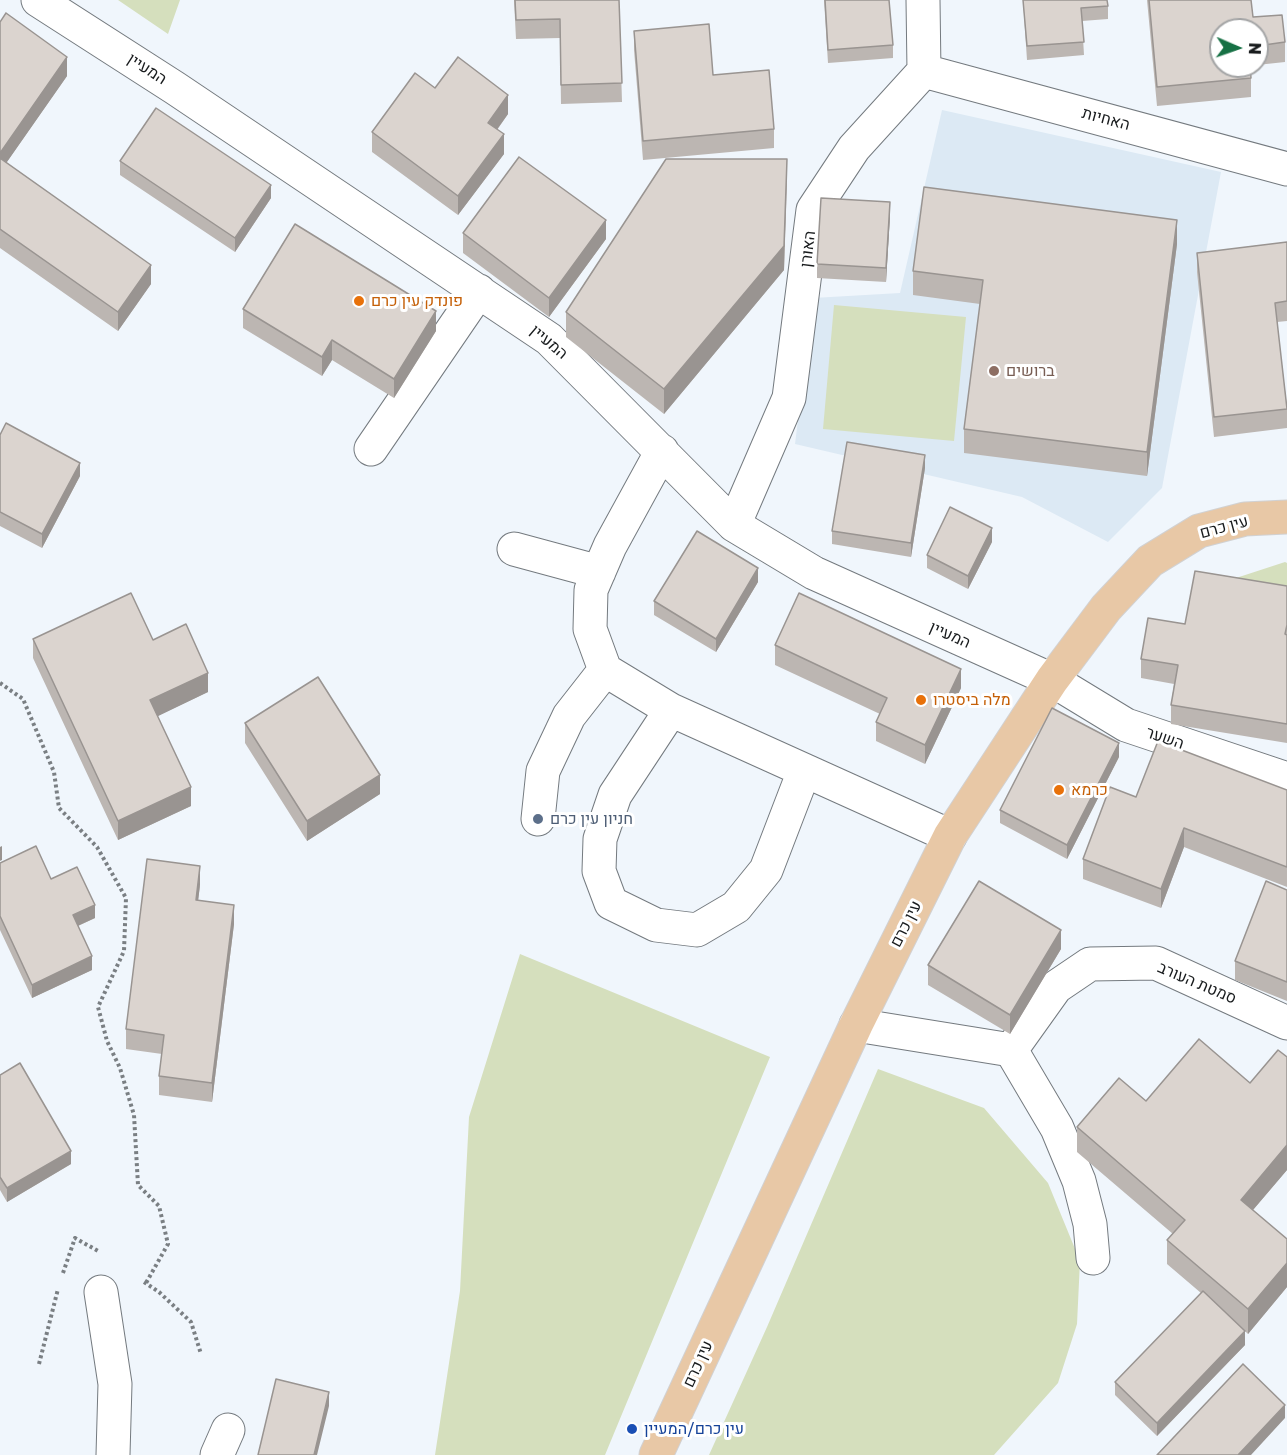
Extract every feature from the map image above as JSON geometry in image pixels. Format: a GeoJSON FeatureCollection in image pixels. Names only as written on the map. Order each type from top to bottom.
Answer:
{"type":"FeatureCollection","features":[{"type":"Feature","properties":{"kind":"main road","name":"עין כרם"},"geometry":{"type":"LineString","coordinates":[[656,1455],[856,1025],[950,836],[1052,680],[1106,608],[1150,561],[1199,531],[1245,519],[1287,518]]}},
{"type":"Feature","properties":{"kind":"street","name":"המעיין"},"geometry":{"type":"LineString","coordinates":[[38,0],[175,88],[549,339],[734,525],[814,573],[1052,680]]}},
{"type":"Feature","properties":{"kind":"street"},"geometry":{"type":"LineString","coordinates":[[923,0],[924,71]]}},
{"type":"Feature","properties":{"kind":"street","name":"האחיות"},"geometry":{"type":"LineString","coordinates":[[924,71],[1287,169]]}},
{"type":"Feature","properties":{"kind":"street","name":"האורן"},"geometry":{"type":"LineString","coordinates":[[734,525],[789,398],[813,210],[854,148],[924,71]]}},
{"type":"Feature","properties":{"kind":"street"},"geometry":{"type":"LineString","coordinates":[[371,449],[479,291]]}},
{"type":"Feature","properties":{"kind":"street"},"geometry":{"type":"LineString","coordinates":[[662,451],[598,572],[591,590],[590,629],[605,670],[671,710],[950,836]]}},
{"type":"Feature","properties":{"kind":"street"},"geometry":{"type":"LineString","coordinates":[[514,549],[598,572]]}},
{"type":"Feature","properties":{"kind":"street"},"geometry":{"type":"LineString","coordinates":[[538,819],[543,771],[569,716],[605,670]]}},
{"type":"Feature","properties":{"kind":"street","name":"השער"},"geometry":{"type":"LineString","coordinates":[[1052,680],[1126,725],[1287,779]]}},
{"type":"Feature","properties":{"kind":"street"},"geometry":{"type":"LineString","coordinates":[[671,710],[615,795],[600,839],[599,871],[611,903],[656,925],[698,930],[736,907],[766,870],[804,771]]}},
{"type":"Feature","properties":{"kind":"street","name":"סמטת העורב"},"geometry":{"type":"LineString","coordinates":[[1011,1050],[1056,987],[1090,964],[1156,963],[1287,1023]]}},
{"type":"Feature","properties":{"kind":"street"},"geometry":{"type":"LineString","coordinates":[[856,1025],[1011,1050],[1057,1128],[1079,1181],[1090,1224],[1093,1258]]}},
{"type":"Feature","properties":{"kind":"street"},"geometry":{"type":"LineString","coordinates":[[101,1292],[115,1384],[113,1455]]}},
{"type":"Feature","properties":{"kind":"path"},"geometry":{"type":"LineString","coordinates":[[0,683],[23,699],[54,772],[59,808],[97,847],[126,898],[124,951],[98,1007],[107,1041],[120,1068],[134,1115],[138,1185],[159,1206],[168,1244],[146,1283]]}},
{"type":"Feature","properties":{"kind":"shaded area","name":"ברושים"},"geometry":{"type":"Polygon","coordinates":[[[942,110],[1221,172],[1162,488],[1108,542],[1022,497],[795,444],[813,298],[900,293],[942,110]]]}},
{"type":"Feature","properties":{"kind":"green space"},"geometry":{"type":"Polygon","coordinates":[[[118,0],[180,0],[168,34],[118,0]]]}},
{"type":"Feature","properties":{"kind":"green space"},"geometry":{"type":"Polygon","coordinates":[[[834,305],[966,317],[954,441],[823,429],[834,305]]]}},
{"type":"Feature","properties":{"kind":"green space"},"geometry":{"type":"Polygon","coordinates":[[[1287,563],[1287,587],[1236,578],[1287,563]]]}},
{"type":"Feature","properties":{"kind":"green space"},"geometry":{"type":"Polygon","coordinates":[[[520,954],[770,1057],[605,1455],[435,1455],[460,1291],[469,1117],[520,954]]]}},
{"type":"Feature","properties":{"kind":"green space"},"geometry":{"type":"Polygon","coordinates":[[[878,1069],[984,1108],[1048,1183],[1080,1261],[1077,1324],[1058,1383],[994,1455],[709,1455],[767,1327],[878,1069]]]}},
{"type":"Feature","properties":{"kind":"building"},"geometry":{"type":"Polygon","coordinates":[[[515,0],[619,0],[622,83],[561,85],[560,19],[516,20],[515,0]]]}},
{"type":"Feature","properties":{"kind":"building"},"geometry":{"type":"Polygon","coordinates":[[[825,0],[889,0],[893,45],[828,50],[825,0]]]}},
{"type":"Feature","properties":{"kind":"building"},"geometry":{"type":"Polygon","coordinates":[[[1023,0],[1107,0],[1108,6],[1081,8],[1084,42],[1027,46],[1023,0]]]}},
{"type":"Feature","properties":{"kind":"building"},"geometry":{"type":"Polygon","coordinates":[[[1149,0],[1251,0],[1253,17],[1282,15],[1285,42],[1269,44],[1269,18],[1209,18],[1209,78],[1251,78],[1157,87],[1149,0]]]}},
{"type":"Feature","properties":{"kind":"building"},"geometry":{"type":"Polygon","coordinates":[[[6,13],[67,57],[0,153],[0,22],[6,13]]]}},
{"type":"Feature","properties":{"kind":"building"},"geometry":{"type":"Polygon","coordinates":[[[709,24],[713,75],[769,70],[774,129],[643,141],[634,31],[709,24]]]}},
{"type":"Feature","properties":{"kind":"building"},"geometry":{"type":"Polygon","coordinates":[[[458,57],[508,95],[488,123],[504,134],[458,196],[372,132],[415,73],[435,88],[458,57]]]}},
{"type":"Feature","properties":{"kind":"building"},"geometry":{"type":"Polygon","coordinates":[[[156,108],[271,185],[235,238],[120,161],[156,108]]]}},
{"type":"Feature","properties":{"kind":"building"},"geometry":{"type":"Polygon","coordinates":[[[519,157],[606,220],[549,298],[463,233],[519,157]]]}},
{"type":"Feature","properties":{"kind":"building"},"geometry":{"type":"Polygon","coordinates":[[[0,158],[151,265],[118,312],[0,229],[0,158]]]}},
{"type":"Feature","properties":{"kind":"building"},"geometry":{"type":"Polygon","coordinates":[[[666,159],[787,159],[784,246],[664,389],[566,312],[666,159]]]}},
{"type":"Feature","properties":{"kind":"building"},"geometry":{"type":"Polygon","coordinates":[[[924,187],[1177,220],[1147,452],[964,429],[983,280],[913,271],[924,187]]]}},
{"type":"Feature","properties":{"kind":"building"},"geometry":{"type":"Polygon","coordinates":[[[821,198],[890,202],[886,268],[817,264],[821,198]]]}},
{"type":"Feature","properties":{"kind":"building"},"geometry":{"type":"Polygon","coordinates":[[[295,224],[436,311],[394,379],[332,340],[322,357],[243,309],[295,224]]]}},
{"type":"Feature","properties":{"kind":"building"},"geometry":{"type":"Polygon","coordinates":[[[1287,242],[1287,301],[1275,303],[1287,409],[1214,417],[1197,253],[1287,242]]]}},
{"type":"Feature","properties":{"kind":"building"},"geometry":{"type":"Polygon","coordinates":[[[6,423],[80,463],[42,534],[0,512],[0,435],[6,423]]]}},
{"type":"Feature","properties":{"kind":"building"},"geometry":{"type":"Polygon","coordinates":[[[847,442],[925,455],[911,543],[832,531],[847,442]]]}},
{"type":"Feature","properties":{"kind":"building"},"geometry":{"type":"Polygon","coordinates":[[[950,507],[992,528],[968,576],[927,555],[950,507]]]}},
{"type":"Feature","properties":{"kind":"building"},"geometry":{"type":"Polygon","coordinates":[[[697,531],[758,568],[716,639],[654,601],[697,531]]]}},
{"type":"Feature","properties":{"kind":"building"},"geometry":{"type":"Polygon","coordinates":[[[1195,571],[1287,586],[1285,634],[1287,635],[1287,724],[1171,705],[1178,665],[1141,659],[1148,618],[1185,624],[1195,571]]]}},
{"type":"Feature","properties":{"kind":"building"},"geometry":{"type":"Polygon","coordinates":[[[131,593],[153,640],[186,624],[208,673],[150,700],[191,787],[118,821],[33,639],[131,593]]]}},
{"type":"Feature","properties":{"kind":"building"},"geometry":{"type":"Polygon","coordinates":[[[799,593],[961,669],[925,745],[876,722],[887,698],[775,645],[799,593]]]}},
{"type":"Feature","properties":{"kind":"building"},"geometry":{"type":"Polygon","coordinates":[[[318,677],[380,775],[307,821],[245,723],[318,677]]]}},
{"type":"Feature","properties":{"kind":"building","name":"כרמא"},"geometry":{"type":"Polygon","coordinates":[[[1052,708],[1119,743],[1067,845],[1000,810],[1052,708]]]}},
{"type":"Feature","properties":{"kind":"building"},"geometry":{"type":"Polygon","coordinates":[[[1158,741],[1287,790],[1287,867],[1184,828],[1161,889],[1083,859],[1110,787],[1136,797],[1158,741]]]}},
{"type":"Feature","properties":{"kind":"building"},"geometry":{"type":"Polygon","coordinates":[[[36,846],[51,879],[77,867],[95,905],[73,915],[92,956],[32,985],[0,916],[0,863],[36,846]]]}},
{"type":"Feature","properties":{"kind":"building"},"geometry":{"type":"Polygon","coordinates":[[[147,859],[200,866],[196,900],[234,905],[212,1083],[159,1076],[164,1035],[126,1029],[147,859]]]}},
{"type":"Feature","properties":{"kind":"building"},"geometry":{"type":"Polygon","coordinates":[[[979,881],[1061,930],[1010,1015],[928,965],[979,881]]]}},
{"type":"Feature","properties":{"kind":"building"},"geometry":{"type":"Polygon","coordinates":[[[1266,881],[1287,890],[1287,982],[1235,961],[1266,881]]]}},
{"type":"Feature","properties":{"kind":"building"},"geometry":{"type":"Polygon","coordinates":[[[1199,1039],[1250,1083],[1278,1050],[1287,1057],[1287,1145],[1241,1200],[1287,1239],[1287,1263],[1248,1309],[1167,1240],[1185,1220],[1077,1127],[1119,1078],[1146,1101],[1199,1039]]]}},
{"type":"Feature","properties":{"kind":"building"},"geometry":{"type":"Polygon","coordinates":[[[20,1063],[71,1151],[7,1188],[0,1177],[0,1075],[20,1063]]]}},
{"type":"Feature","properties":{"kind":"building"},"geometry":{"type":"Polygon","coordinates":[[[1203,1291],[1245,1331],[1157,1423],[1115,1382],[1203,1291]]]}},
{"type":"Feature","properties":{"kind":"building"},"geometry":{"type":"Polygon","coordinates":[[[1243,1364],[1285,1405],[1238,1455],[1157,1455],[1243,1364]]]}},
{"type":"Feature","properties":{"kind":"building"},"geometry":{"type":"Polygon","coordinates":[[[276,1379],[329,1392],[314,1455],[258,1455],[276,1379]]]}},
{"type":"Feature","properties":{"kind":"place","name":"פונדק עין כרם"},"geometry":{"type":"Point","coordinates":[359,301]}},
{"type":"Feature","properties":{"kind":"place","name":"ברושים"},"geometry":{"type":"Point","coordinates":[994,371]}},
{"type":"Feature","properties":{"kind":"place","name":"מלה ביסטרו"},"geometry":{"type":"Point","coordinates":[921,700]}},
{"type":"Feature","properties":{"kind":"place","name":"כרמא"},"geometry":{"type":"Point","coordinates":[1059,790]}},
{"type":"Feature","properties":{"kind":"place","name":"חניון עין כרם"},"geometry":{"type":"Point","coordinates":[538,819]}},
{"type":"Feature","properties":{"kind":"place","name":"עין כרם/המעיין"},"geometry":{"type":"Point","coordinates":[632,1429]}}]}
